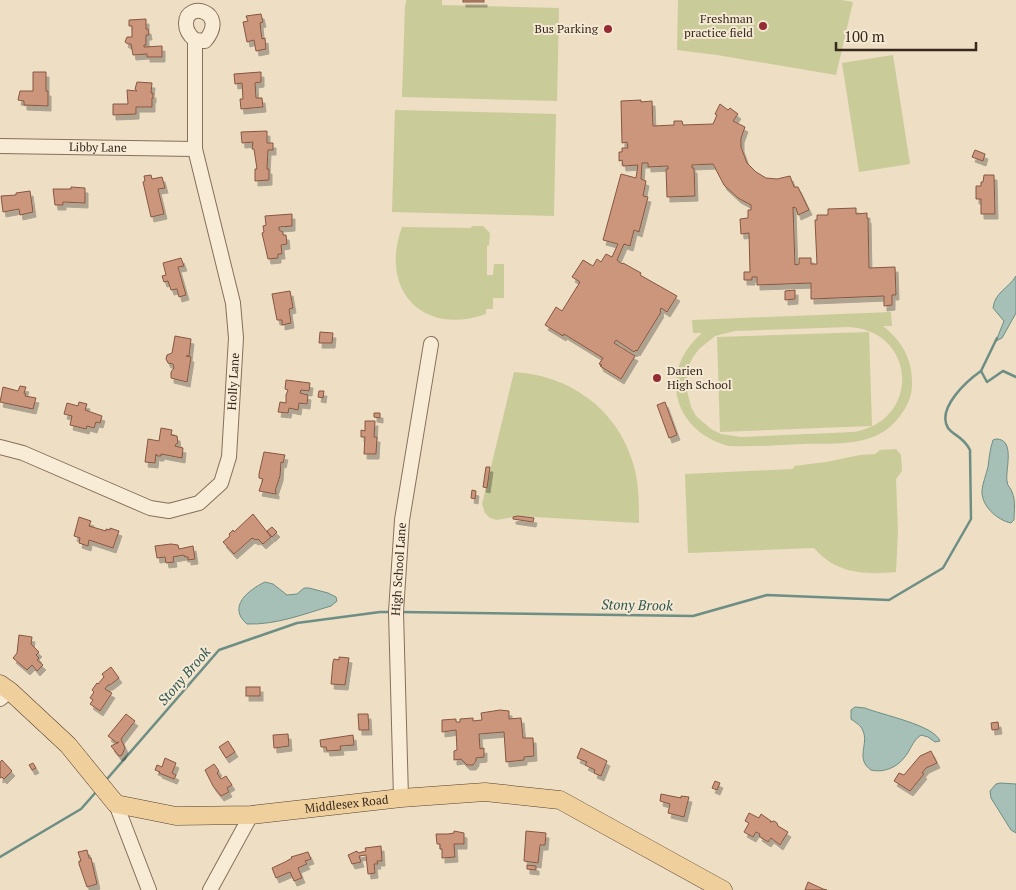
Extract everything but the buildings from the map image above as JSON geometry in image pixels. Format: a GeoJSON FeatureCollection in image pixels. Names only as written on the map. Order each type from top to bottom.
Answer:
{"type":"FeatureCollection","features":[{"type":"Feature","properties":{"kind":"main road"},"geometry":{"type":"LineString","coordinates":[[3,691],[68,745],[116,804]]}},
{"type":"Feature","properties":{"kind":"main road","name":"Middlesex Road"},"geometry":{"type":"LineString","coordinates":[[116,804],[176,816],[251,814],[401,798],[485,792],[560,800],[723,890]]}},
{"type":"Feature","properties":{"kind":"street","name":"Holly Lane"},"geometry":{"type":"LineString","coordinates":[[203,4],[213,20],[212,31],[205,41],[195,40],[188,33],[186,20],[190,10],[203,4]]}},
{"type":"Feature","properties":{"kind":"street","name":"Holly Lane"},"geometry":{"type":"LineString","coordinates":[[0,447],[23,453],[150,508],[169,511],[199,503],[221,483],[229,457],[236,338],[233,303],[194,149],[195,40]]}},
{"type":"Feature","properties":{"kind":"street","name":"Libby Lane"},"geometry":{"type":"LineString","coordinates":[[0,146],[194,149]]}},
{"type":"Feature","properties":{"kind":"street","name":"High School Lane"},"geometry":{"type":"LineString","coordinates":[[401,798],[396,626],[402,520],[431,344]]}},
{"type":"Feature","properties":{"kind":"street"},"geometry":{"type":"LineString","coordinates":[[116,804],[149,890]]}},
{"type":"Feature","properties":{"kind":"street"},"geometry":{"type":"LineString","coordinates":[[210,890],[251,814]]}},
{"type":"Feature","properties":{"kind":"green space"},"geometry":{"type":"Polygon","coordinates":[[[406,0],[442,0],[442,5],[559,8],[557,101],[402,97],[406,0]]]}},
{"type":"Feature","properties":{"kind":"green space","name":"Freshman practice field"},"geometry":{"type":"Polygon","coordinates":[[[678,0],[841,0],[853,2],[836,75],[677,50],[678,0]]]}},
{"type":"Feature","properties":{"kind":"green space"},"geometry":{"type":"Polygon","coordinates":[[[893,55],[910,164],[859,172],[842,63],[893,55]]]}},
{"type":"Feature","properties":{"kind":"green space"},"geometry":{"type":"Polygon","coordinates":[[[395,110],[556,114],[554,216],[392,212],[395,110]]]}},
{"type":"Feature","properties":{"kind":"green space"},"geometry":{"type":"Polygon","coordinates":[[[472,226],[483,226],[490,233],[489,245],[487,246],[487,275],[493,275],[494,264],[504,264],[504,298],[493,298],[493,309],[486,309],[486,314],[463,319],[443,319],[425,313],[411,302],[402,288],[396,270],[396,249],[402,227],[471,228],[472,226]]]}},
{"type":"Feature","properties":{"kind":"green space"},"geometry":{"type":"Polygon","coordinates":[[[891,312],[892,326],[883,326],[901,345],[911,367],[912,385],[909,401],[903,413],[891,426],[880,434],[856,442],[729,446],[710,439],[695,428],[684,414],[678,398],[676,382],[679,365],[688,348],[702,333],[693,333],[692,320],[891,312]],[[849,327],[735,331],[715,336],[699,349],[688,367],[686,387],[691,407],[696,416],[711,429],[721,434],[741,437],[854,432],[876,424],[891,412],[900,395],[902,377],[898,359],[888,344],[871,332],[849,327]]]}},
{"type":"Feature","properties":{"kind":"green space"},"geometry":{"type":"Polygon","coordinates":[[[869,332],[872,426],[720,432],[717,337],[869,332]]]}},
{"type":"Feature","properties":{"kind":"green space"},"geometry":{"type":"Polygon","coordinates":[[[514,372],[553,380],[588,398],[603,411],[626,443],[633,463],[638,493],[639,523],[518,516],[497,520],[490,518],[485,513],[482,504],[514,372]]]}},
{"type":"Feature","properties":{"kind":"green space"},"geometry":{"type":"Polygon","coordinates":[[[896,449],[901,455],[902,471],[896,479],[898,531],[896,572],[863,573],[852,571],[832,563],[814,548],[688,553],[685,474],[793,469],[794,466],[875,454],[880,450],[896,449]]]}},
{"type":"Feature","properties":{"kind":"water"},"geometry":{"type":"Polygon","coordinates":[[[1016,276],[1016,313],[1002,338],[996,341],[1004,321],[993,308],[994,303],[999,294],[1016,276]]]}},
{"type":"Feature","properties":{"kind":"water"},"geometry":{"type":"Polygon","coordinates":[[[993,440],[1002,440],[1008,449],[1007,483],[1014,502],[1014,520],[1011,523],[995,515],[987,507],[982,496],[982,487],[991,447],[993,440]]]}},
{"type":"Feature","properties":{"kind":"water"},"geometry":{"type":"Polygon","coordinates":[[[265,582],[273,584],[287,595],[297,594],[304,588],[309,588],[328,593],[336,597],[337,601],[331,606],[290,618],[269,623],[247,624],[241,618],[239,605],[247,594],[265,582]]]}},
{"type":"Feature","properties":{"kind":"water"},"geometry":{"type":"Polygon","coordinates":[[[855,707],[865,708],[918,725],[936,735],[940,741],[935,742],[921,735],[897,765],[885,770],[871,770],[864,761],[865,741],[863,731],[851,719],[851,710],[855,707]]]}},
{"type":"Feature","properties":{"kind":"water"},"geometry":{"type":"Polygon","coordinates":[[[996,784],[1016,784],[1016,833],[1011,830],[991,798],[990,791],[996,784]]]}},
{"type":"Feature","properties":{"kind":"waterway"},"geometry":{"type":"LineString","coordinates":[[981,371],[997,338]]}},
{"type":"Feature","properties":{"kind":"waterway","name":"Stony Brook"},"geometry":{"type":"LineString","coordinates":[[981,371],[987,382],[1003,371],[1016,377]]}},
{"type":"Feature","properties":{"kind":"waterway","name":"Stony Brook"},"geometry":{"type":"LineString","coordinates":[[400,612],[693,616],[767,595],[889,600],[943,568],[971,519],[970,450],[962,439],[950,431],[945,420],[946,412],[955,395],[981,371]]}},
{"type":"Feature","properties":{"kind":"waterway","name":"Stony Brook"},"geometry":{"type":"LineString","coordinates":[[107,779],[219,650],[297,623],[392,612]]}},
{"type":"Feature","properties":{"kind":"waterway","name":"Stony Brook"},"geometry":{"type":"LineString","coordinates":[[0,857],[81,809],[96,792]]}},
{"type":"Feature","properties":{"kind":"place","name":"Freshman practice field"},"geometry":{"type":"Point","coordinates":[763,26]}},
{"type":"Feature","properties":{"kind":"place","name":"Bus Parking"},"geometry":{"type":"Point","coordinates":[608,29]}},
{"type":"Feature","properties":{"kind":"place","name":"Darien High School"},"geometry":{"type":"Point","coordinates":[657,378]}}]}
